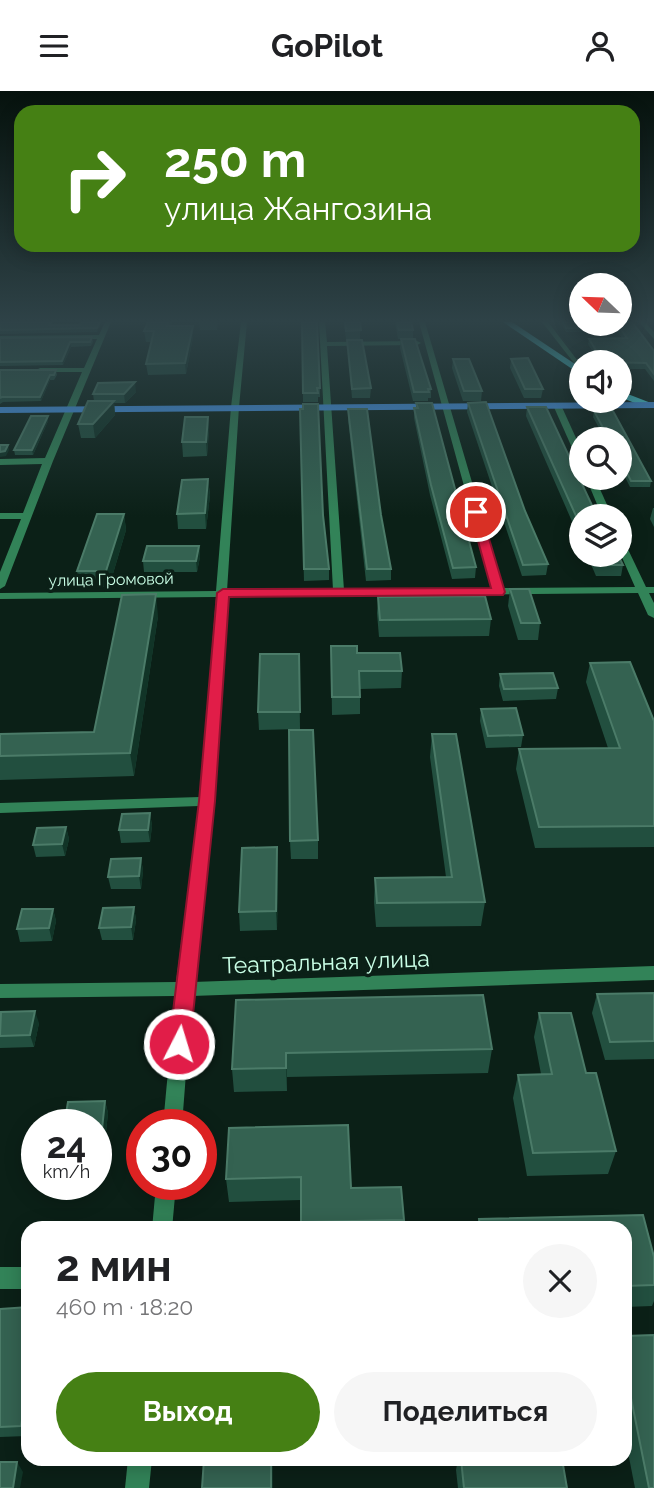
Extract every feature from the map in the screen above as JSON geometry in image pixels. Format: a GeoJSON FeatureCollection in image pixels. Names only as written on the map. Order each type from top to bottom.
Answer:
{"type":"FeatureCollection","features":[{"type":"Feature","properties":{"kind":"highway"},"geometry":{"type":"LineString","coordinates":[[0,410],[649,403]]}},
{"type":"Feature","properties":{"kind":"highway"},"geometry":{"type":"LineString","coordinates":[[557,405],[569,404]]}},
{"type":"Feature","properties":{"kind":"main road"},"geometry":{"type":"LineString","coordinates":[[632,398],[649,403]]}},
{"type":"Feature","properties":{"kind":"street"},"geometry":{"type":"LineString","coordinates":[[0,586],[48,461],[80,387]]}},
{"type":"Feature","properties":{"kind":"street"},"geometry":{"type":"LineString","coordinates":[[173,1109],[184,989],[207,801],[237,387]]}},
{"type":"Feature","properties":{"kind":"street"},"geometry":{"type":"LineString","coordinates":[[326,387],[339,593]]}},
{"type":"Feature","properties":{"kind":"street"},"geometry":{"type":"LineString","coordinates":[[441,387],[499,592]]}},
{"type":"Feature","properties":{"kind":"street"},"geometry":{"type":"LineString","coordinates":[[557,405],[569,432]]}},
{"type":"Feature","properties":{"kind":"street"},"geometry":{"type":"LineString","coordinates":[[0,462],[48,461]]}},
{"type":"Feature","properties":{"kind":"street"},"geometry":{"type":"LineString","coordinates":[[0,516],[26,516]]}},
{"type":"Feature","properties":{"kind":"street"},"geometry":{"type":"LineString","coordinates":[[631,567],[654,615]]}},
{"type":"Feature","properties":{"kind":"street","name":"улица Громовой"},"geometry":{"type":"LineString","coordinates":[[0,596],[654,590]]}},
{"type":"Feature","properties":{"kind":"street"},"geometry":{"type":"LineString","coordinates":[[0,808],[207,801]]}},
{"type":"Feature","properties":{"kind":"street","name":"Театральная улица"},"geometry":{"type":"LineString","coordinates":[[0,991],[184,989],[654,973]]}},
{"type":"Feature","properties":{"kind":"street"},"geometry":{"type":"LineString","coordinates":[[163,1221],[165,1200]]}},
{"type":"Feature","properties":{"kind":"street"},"geometry":{"type":"LineString","coordinates":[[0,1279],[21,1278]]}},
{"type":"Feature","properties":{"kind":"street"},"geometry":{"type":"LineString","coordinates":[[137,1488],[139,1466]]}},
{"type":"Feature","properties":{"kind":"building"},"geometry":{"type":"Polygon","coordinates":[[[0,387],[44,387],[40,397],[0,398],[0,387]]]}},
{"type":"Feature","properties":{"kind":"building"},"geometry":{"type":"Polygon","coordinates":[[[96,387],[130,387],[124,394],[93,394],[96,387]]]}},
{"type":"Feature","properties":{"kind":"building"},"geometry":{"type":"Polygon","coordinates":[[[303,387],[320,387],[317,388],[318,393],[303,393],[303,387]]]}},
{"type":"Feature","properties":{"kind":"building"},"geometry":{"type":"Polygon","coordinates":[[[413,387],[431,389],[428,389],[429,392],[414,392],[413,387]]]}},
{"type":"Feature","properties":{"kind":"building"},"geometry":{"type":"Polygon","coordinates":[[[463,387],[480,387],[482,391],[464,391],[463,387]]]}},
{"type":"Feature","properties":{"kind":"building"},"geometry":{"type":"Polygon","coordinates":[[[524,387],[543,389],[525,389],[524,387]]]}},
{"type":"Feature","properties":{"kind":"building"},"geometry":{"type":"Polygon","coordinates":[[[88,401],[114,401],[93,424],[78,424],[88,401]]]}},
{"type":"Feature","properties":{"kind":"building"},"geometry":{"type":"Polygon","coordinates":[[[486,402],[525,511],[548,564],[523,565],[468,403],[486,402]]]}},
{"type":"Feature","properties":{"kind":"building"},"geometry":{"type":"Polygon","coordinates":[[[416,403],[432,403],[476,567],[453,568],[431,485],[414,408],[418,408],[416,403]]]}},
{"type":"Feature","properties":{"kind":"building"},"geometry":{"type":"Polygon","coordinates":[[[303,404],[318,404],[323,515],[329,569],[304,569],[300,409],[303,409],[303,404]]]}},
{"type":"Feature","properties":{"kind":"building"},"geometry":{"type":"Polygon","coordinates":[[[527,407],[546,407],[569,456],[569,490],[585,490],[591,504],[571,504],[527,407]]]}},
{"type":"Feature","properties":{"kind":"building"},"geometry":{"type":"Polygon","coordinates":[[[348,409],[367,409],[391,569],[367,569],[348,409]]]}},
{"type":"Feature","properties":{"kind":"building"},"geometry":{"type":"Polygon","coordinates":[[[595,413],[614,413],[622,427],[603,427],[595,413]]]}},
{"type":"Feature","properties":{"kind":"building"},"geometry":{"type":"Polygon","coordinates":[[[31,416],[48,416],[32,450],[14,450],[31,416]]]}},
{"type":"Feature","properties":{"kind":"building"},"geometry":{"type":"Polygon","coordinates":[[[185,417],[208,417],[206,442],[182,442],[185,417]]]}},
{"type":"Feature","properties":{"kind":"building"},"geometry":{"type":"Polygon","coordinates":[[[0,445],[8,445],[5,451],[0,452],[0,445]]]}},
{"type":"Feature","properties":{"kind":"building"},"geometry":{"type":"Polygon","coordinates":[[[632,446],[651,481],[632,481],[632,446]]]}},
{"type":"Feature","properties":{"kind":"building"},"geometry":{"type":"Polygon","coordinates":[[[208,479],[205,513],[177,514],[182,480],[208,479]]]}},
{"type":"Feature","properties":{"kind":"building"},"geometry":{"type":"Polygon","coordinates":[[[97,514],[124,514],[106,571],[77,571],[97,514]]]}},
{"type":"Feature","properties":{"kind":"building"},"geometry":{"type":"Polygon","coordinates":[[[147,546],[199,546],[196,561],[143,561],[147,546]]]}},
{"type":"Feature","properties":{"kind":"building"},"geometry":{"type":"Polygon","coordinates":[[[510,589],[529,589],[540,623],[521,623],[510,589]]]}},
{"type":"Feature","properties":{"kind":"building"},"geometry":{"type":"Polygon","coordinates":[[[156,594],[130,753],[0,756],[0,734],[94,732],[122,595],[156,594]]]}},
{"type":"Feature","properties":{"kind":"building"},"geometry":{"type":"Polygon","coordinates":[[[485,596],[491,619],[380,620],[378,597],[485,596]]]}},
{"type":"Feature","properties":{"kind":"building"},"geometry":{"type":"Polygon","coordinates":[[[331,646],[357,646],[357,653],[400,653],[402,671],[359,671],[360,697],[332,697],[331,646]]]}},
{"type":"Feature","properties":{"kind":"building"},"geometry":{"type":"Polygon","coordinates":[[[260,654],[299,654],[300,712],[258,712],[260,654]]]}},
{"type":"Feature","properties":{"kind":"building"},"geometry":{"type":"Polygon","coordinates":[[[630,662],[654,721],[654,826],[539,827],[519,749],[620,748],[590,663],[630,662]]]}},
{"type":"Feature","properties":{"kind":"building"},"geometry":{"type":"Polygon","coordinates":[[[553,673],[558,688],[504,689],[500,674],[553,673]]]}},
{"type":"Feature","properties":{"kind":"building"},"geometry":{"type":"Polygon","coordinates":[[[516,708],[523,735],[488,736],[481,709],[516,708]]]}},
{"type":"Feature","properties":{"kind":"building"},"geometry":{"type":"Polygon","coordinates":[[[289,730],[313,730],[318,840],[290,841],[289,730]]]}},
{"type":"Feature","properties":{"kind":"building"},"geometry":{"type":"Polygon","coordinates":[[[432,734],[456,734],[485,902],[377,903],[375,878],[452,877],[432,734]]]}},
{"type":"Feature","properties":{"kind":"building"},"geometry":{"type":"Polygon","coordinates":[[[150,813],[148,830],[119,830],[122,814],[150,813]]]}},
{"type":"Feature","properties":{"kind":"building"},"geometry":{"type":"Polygon","coordinates":[[[66,827],[62,844],[33,845],[37,828],[66,827]]]}},
{"type":"Feature","properties":{"kind":"building"},"geometry":{"type":"Polygon","coordinates":[[[277,847],[276,911],[239,912],[242,848],[277,847]]]}},
{"type":"Feature","properties":{"kind":"building"},"geometry":{"type":"Polygon","coordinates":[[[141,858],[139,876],[108,877],[111,859],[141,858]]]}},
{"type":"Feature","properties":{"kind":"building"},"geometry":{"type":"Polygon","coordinates":[[[134,907],[131,927],[99,928],[103,908],[134,907]]]}},
{"type":"Feature","properties":{"kind":"building"},"geometry":{"type":"Polygon","coordinates":[[[22,909],[53,909],[49,928],[17,929],[22,909]]]}},
{"type":"Feature","properties":{"kind":"building"},"geometry":{"type":"Polygon","coordinates":[[[654,993],[654,1041],[610,1042],[597,994],[654,993]]]}},
{"type":"Feature","properties":{"kind":"building"},"geometry":{"type":"Polygon","coordinates":[[[483,995],[492,1049],[286,1053],[286,1068],[232,1069],[236,1000],[483,995]]]}},
{"type":"Feature","properties":{"kind":"building"},"geometry":{"type":"Polygon","coordinates":[[[35,1011],[30,1035],[0,1036],[1,1012],[35,1011]]]}},
{"type":"Feature","properties":{"kind":"building"},"geometry":{"type":"Polygon","coordinates":[[[539,1013],[571,1013],[586,1073],[596,1073],[616,1151],[533,1153],[518,1075],[552,1074],[539,1013]]]}},
{"type":"Feature","properties":{"kind":"building"},"geometry":{"type":"Polygon","coordinates":[[[105,1101],[104,1109],[67,1109],[68,1102],[105,1101]]]}},
{"type":"Feature","properties":{"kind":"building"},"geometry":{"type":"Polygon","coordinates":[[[348,1125],[351,1188],[401,1187],[404,1220],[301,1221],[301,1177],[226,1179],[229,1128],[348,1125]]]}},
{"type":"Feature","properties":{"kind":"building"},"geometry":{"type":"Polygon","coordinates":[[[643,1215],[654,1257],[654,1285],[632,1286],[632,1221],[479,1219],[643,1215]]]}},
{"type":"Feature","properties":{"kind":"building"},"geometry":{"type":"Polygon","coordinates":[[[21,1308],[21,1426],[0,1427],[0,1309],[21,1308]]]}},
{"type":"Feature","properties":{"kind":"building"},"geometry":{"type":"Polygon","coordinates":[[[654,1335],[654,1488],[649,1488],[632,1403],[632,1336],[654,1335]]]}},
{"type":"Feature","properties":{"kind":"building"},"geometry":{"type":"Polygon","coordinates":[[[0,1462],[17,1462],[13,1488],[0,1488],[0,1462]]]}},
{"type":"Feature","properties":{"kind":"building"},"geometry":{"type":"Polygon","coordinates":[[[204,1466],[271,1466],[271,1488],[202,1488],[204,1466]]]}},
{"type":"Feature","properties":{"kind":"building"},"geometry":{"type":"Polygon","coordinates":[[[462,1466],[563,1466],[567,1488],[464,1488],[462,1466]]]}},
{"type":"Feature","properties":{"kind":"route"},"geometry":{"type":"LineString","coordinates":[[179,1044],[207,801],[223,593],[499,592],[476,512]]}}]}
